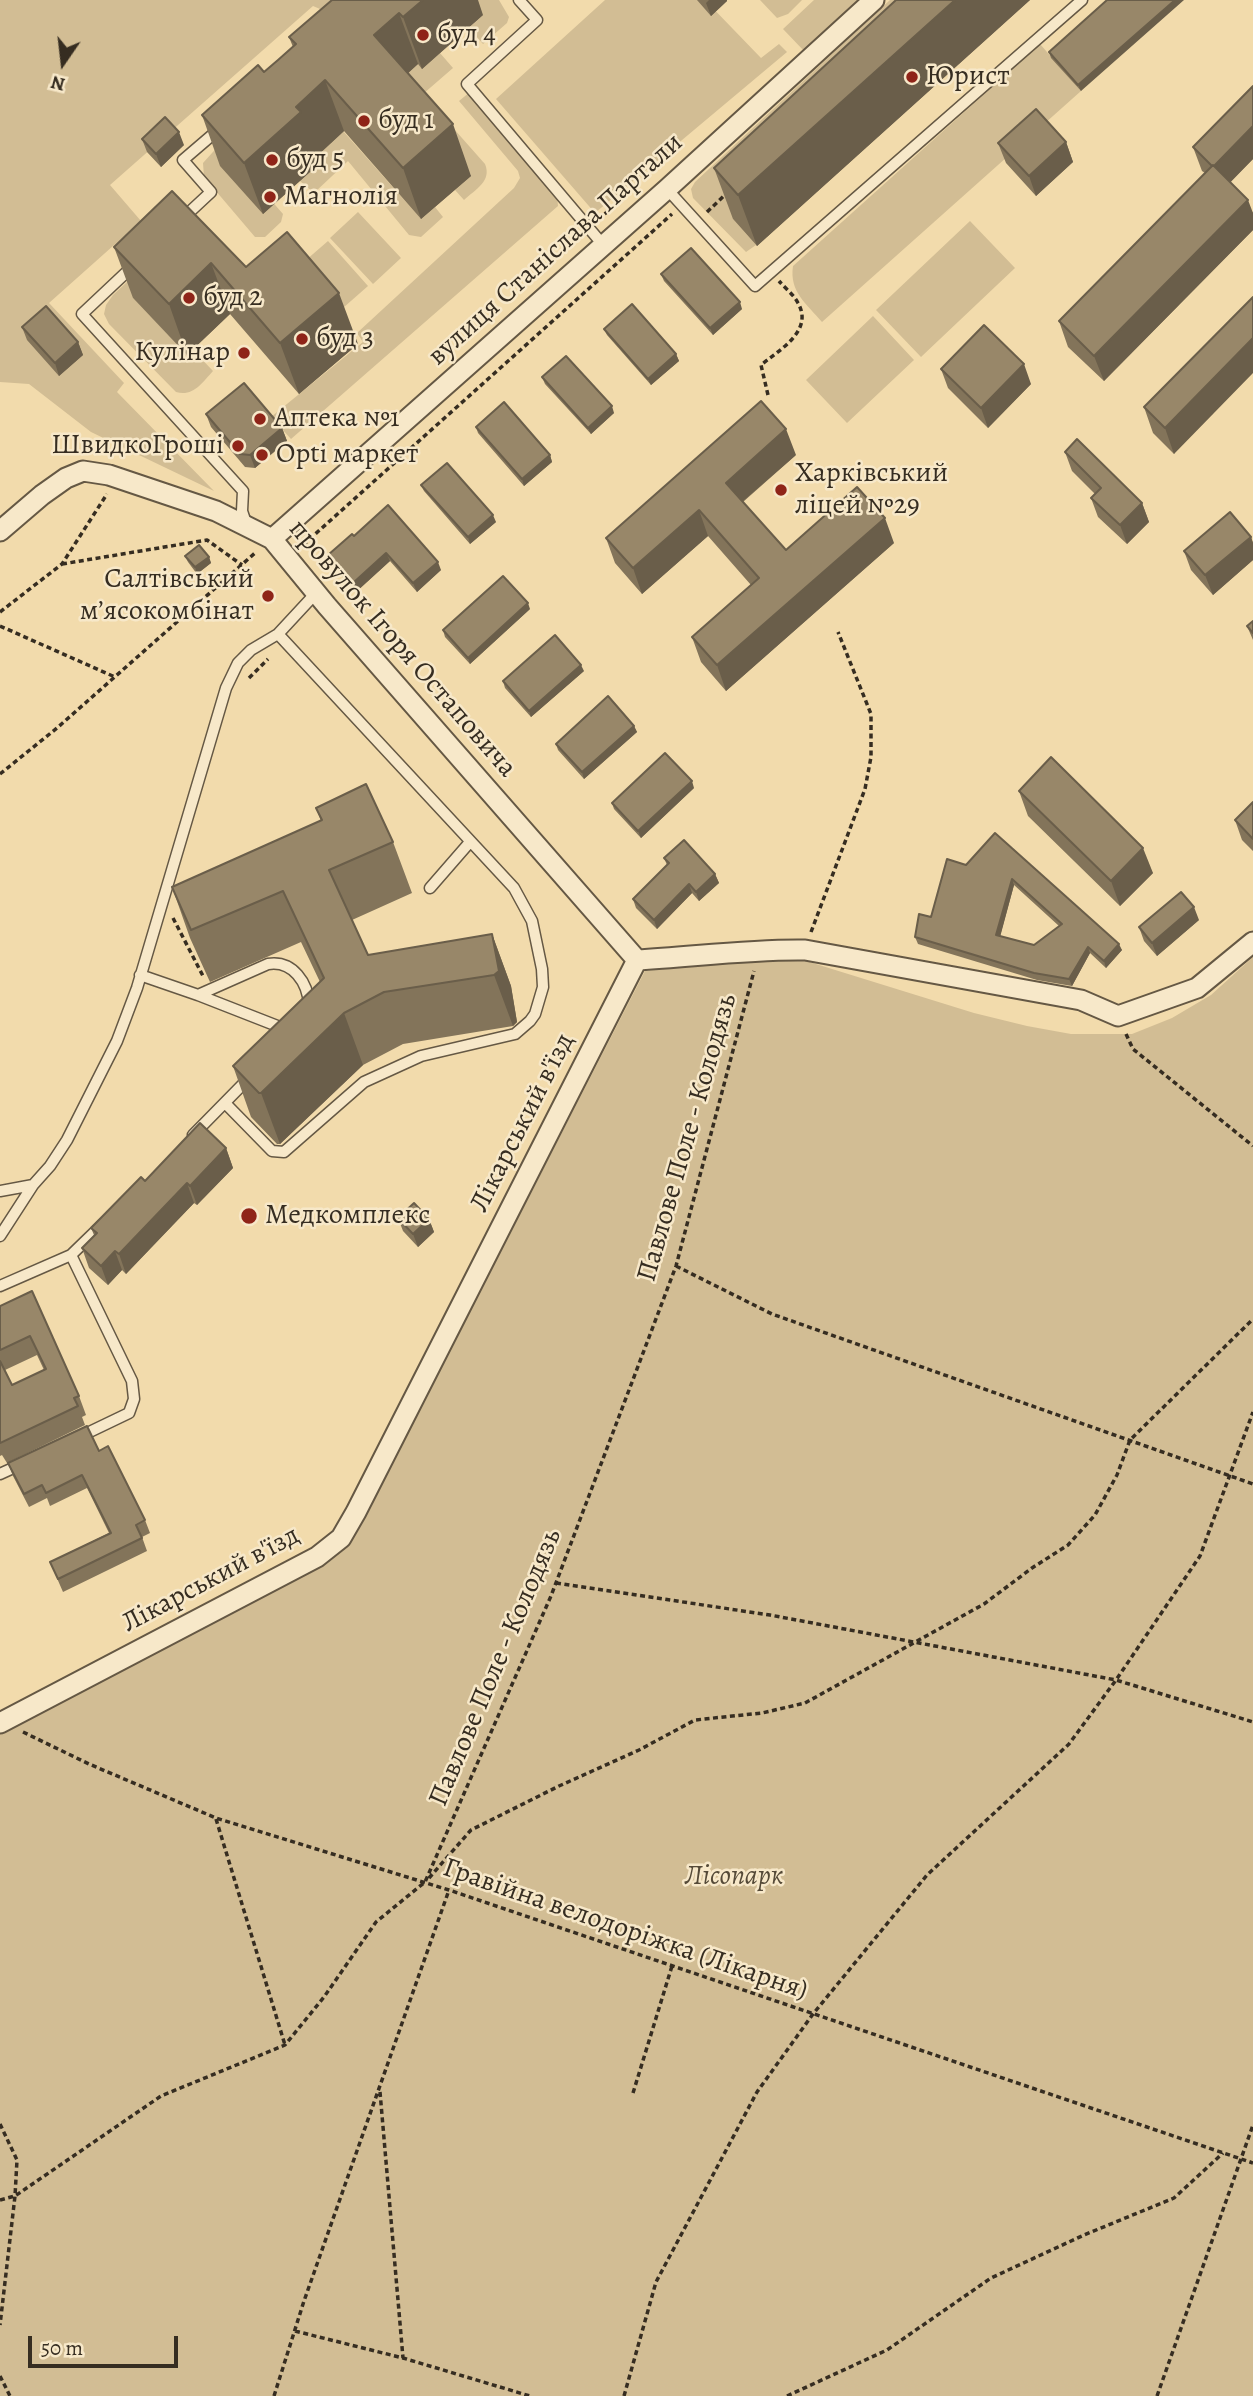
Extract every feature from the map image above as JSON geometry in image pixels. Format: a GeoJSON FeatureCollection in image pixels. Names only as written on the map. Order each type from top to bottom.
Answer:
{"type":"FeatureCollection","features":[{"type":"Feature","properties":{"kind":"street","name":"вулиця Станіслава Партали"},"geometry":{"type":"LineString","coordinates":[[272,538],[604,246],[874,0]]}},
{"type":"Feature","properties":{"kind":"street","name":"провулок Ігоря Остаповича"},"geometry":{"type":"LineString","coordinates":[[0,531],[42,495],[74,473],[92,471],[216,511],[272,538],[316,593],[637,960]]}},
{"type":"Feature","properties":{"kind":"street"},"geometry":{"type":"LineString","coordinates":[[637,960],[700,957],[760,949],[804,950],[1081,1000],[1118,1016],[1197,988],[1253,942]]}},
{"type":"Feature","properties":{"kind":"street","name":"Лікарський в'їзд"},"geometry":{"type":"LineString","coordinates":[[1,1723],[317,1557],[341,1538],[637,960]]}},
{"type":"Feature","properties":{"kind":"lane"},"geometry":{"type":"LineString","coordinates":[[519,0],[537,20],[467,84],[604,246]]}},
{"type":"Feature","properties":{"kind":"lane"},"geometry":{"type":"LineString","coordinates":[[667,189],[755,286],[1082,0]]}},
{"type":"Feature","properties":{"kind":"lane"},"geometry":{"type":"LineString","coordinates":[[172,230],[211,192],[183,160],[225,124]]}},
{"type":"Feature","properties":{"kind":"lane"},"geometry":{"type":"LineString","coordinates":[[142,258],[82,314],[243,491],[242,512],[247,526]]}},
{"type":"Feature","properties":{"kind":"lane"},"geometry":{"type":"LineString","coordinates":[[0,1236],[61,1148],[122,1030],[226,688],[238,663],[251,650],[282,638],[316,593]]}},
{"type":"Feature","properties":{"kind":"lane"},"geometry":{"type":"LineString","coordinates":[[225,1103],[272,1151],[284,1152],[364,1082],[421,1056],[515,1034],[535,1014],[543,987],[532,921],[514,888],[282,638]]}},
{"type":"Feature","properties":{"kind":"lane"},"geometry":{"type":"LineString","coordinates":[[430,888],[470,842]]}},
{"type":"Feature","properties":{"kind":"lane"},"geometry":{"type":"LineString","coordinates":[[198,995],[268,964],[283,964],[302,978],[309,999],[307,1014]]}},
{"type":"Feature","properties":{"kind":"lane"},"geometry":{"type":"LineString","coordinates":[[140,975],[294,1029],[283,1041]]}},
{"type":"Feature","properties":{"kind":"lane"},"geometry":{"type":"LineString","coordinates":[[185,1143],[258,1068]]}},
{"type":"Feature","properties":{"kind":"lane"},"geometry":{"type":"LineString","coordinates":[[0,1191],[33,1185]]}},
{"type":"Feature","properties":{"kind":"lane"},"geometry":{"type":"LineString","coordinates":[[0,1286],[71,1255],[110,1217]]}},
{"type":"Feature","properties":{"kind":"lane"},"geometry":{"type":"LineString","coordinates":[[69,1442],[129,1413],[134,1399],[132,1381],[71,1255]]}},
{"type":"Feature","properties":{"kind":"lane"},"geometry":{"type":"LineString","coordinates":[[0,1474],[34,1458]]}},
{"type":"Feature","properties":{"kind":"path"},"geometry":{"type":"LineString","coordinates":[[697,222],[732,188]]}},
{"type":"Feature","properties":{"kind":"path"},"geometry":{"type":"LineString","coordinates":[[288,558],[682,205]]}},
{"type":"Feature","properties":{"kind":"path"},"geometry":{"type":"LineString","coordinates":[[768,395],[761,365],[799,331],[804,318],[798,302],[771,272]]}},
{"type":"Feature","properties":{"kind":"path"},"geometry":{"type":"LineString","coordinates":[[0,612],[62,564],[117,478]]}},
{"type":"Feature","properties":{"kind":"path"},"geometry":{"type":"LineString","coordinates":[[0,774],[272,538]]}},
{"type":"Feature","properties":{"kind":"path"},"geometry":{"type":"LineString","coordinates":[[62,564],[207,540],[242,565]]}},
{"type":"Feature","properties":{"kind":"path"},"geometry":{"type":"LineString","coordinates":[[0,626],[115,677]]}},
{"type":"Feature","properties":{"kind":"path"},"geometry":{"type":"LineString","coordinates":[[804,950],[865,789],[871,757],[871,714],[838,632]]}},
{"type":"Feature","properties":{"kind":"path"},"geometry":{"type":"LineString","coordinates":[[244,683],[282,638]]}},
{"type":"Feature","properties":{"kind":"path"},"geometry":{"type":"LineString","coordinates":[[172,916],[210,989]]}},
{"type":"Feature","properties":{"kind":"path","name":"Павлове Поле - Колодязь"},"geometry":{"type":"LineString","coordinates":[[0,2200],[15,2196],[161,2096],[285,2045],[324,1997],[376,1922],[425,1882],[556,1583],[676,1266],[760,949]]}},
{"type":"Feature","properties":{"kind":"path"},"geometry":{"type":"LineString","coordinates":[[1118,1016],[1133,1049],[1253,1146]]}},
{"type":"Feature","properties":{"kind":"path"},"geometry":{"type":"LineString","coordinates":[[676,1266],[772,1314],[1253,1484]]}},
{"type":"Feature","properties":{"kind":"path"},"geometry":{"type":"LineString","coordinates":[[425,1882],[471,1830],[559,1786],[639,1750],[695,1720],[762,1713],[805,1703],[984,1604],[1068,1545],[1095,1515],[1116,1475],[1130,1440],[1253,1319]]}},
{"type":"Feature","properties":{"kind":"path"},"geometry":{"type":"LineString","coordinates":[[624,2396],[656,2282],[757,2091],[813,2014],[927,1875],[1069,1744],[1116,1680],[1200,1556],[1253,1412]]}},
{"type":"Feature","properties":{"kind":"path"},"geometry":{"type":"LineString","coordinates":[[556,1583],[770,1615],[1116,1680],[1253,1722]]}},
{"type":"Feature","properties":{"kind":"path","name":"Гравійна велодоріжка (Лікарня)"},"geometry":{"type":"LineString","coordinates":[[1,1723],[216,1818],[449,1890],[1253,2164]]}},
{"type":"Feature","properties":{"kind":"path"},"geometry":{"type":"LineString","coordinates":[[216,1818],[285,2045]]}},
{"type":"Feature","properties":{"kind":"path"},"geometry":{"type":"LineString","coordinates":[[274,2396],[449,1890]]}},
{"type":"Feature","properties":{"kind":"path"},"geometry":{"type":"LineString","coordinates":[[633,2093],[671,1966]]}},
{"type":"Feature","properties":{"kind":"path"},"geometry":{"type":"LineString","coordinates":[[380,2088],[403,2358]]}},
{"type":"Feature","properties":{"kind":"path"},"geometry":{"type":"LineString","coordinates":[[0,2124],[17,2160],[0,2325]]}},
{"type":"Feature","properties":{"kind":"path"},"geometry":{"type":"LineString","coordinates":[[1157,2396],[1253,2125]]}},
{"type":"Feature","properties":{"kind":"path"},"geometry":{"type":"LineString","coordinates":[[787,2396],[887,2350],[991,2278],[1084,2235],[1174,2198],[1223,2153]]}},
{"type":"Feature","properties":{"kind":"path"},"geometry":{"type":"LineString","coordinates":[[295,2331],[403,2358],[530,2396]]}},
{"type":"Feature","properties":{"kind":"path"},"geometry":{"type":"LineString","coordinates":[[0,2376],[10,2396]]}},
{"type":"Feature","properties":{"kind":"green space"},"geometry":{"type":"Polygon","coordinates":[[[0,0],[337,0],[327,12],[313,6],[110,185],[141,221],[49,303],[124,383],[117,392],[214,491],[91,432],[29,384],[0,382],[0,0]]]}},
{"type":"Feature","properties":{"kind":"green space"},"geometry":{"type":"Polygon","coordinates":[[[470,0],[499,0],[509,17],[507,23],[483,44],[469,28],[483,15],[470,0]]]}},
{"type":"Feature","properties":{"kind":"green space"},"geometry":{"type":"Polygon","coordinates":[[[605,0],[705,0],[761,58],[779,44],[787,52],[595,213],[496,99],[605,0]]]}},
{"type":"Feature","properties":{"kind":"green space"},"geometry":{"type":"Polygon","coordinates":[[[760,0],[802,0],[788,14],[777,18],[760,0]]]}},
{"type":"Feature","properties":{"kind":"green space"},"geometry":{"type":"Polygon","coordinates":[[[814,0],[860,0],[805,52],[783,29],[814,0]]]}},
{"type":"Feature","properties":{"kind":"green space"},"geometry":{"type":"Polygon","coordinates":[[[890,0],[970,0],[733,219],[756,245],[746,252],[693,198],[691,189],[695,182],[890,0]]]}},
{"type":"Feature","properties":{"kind":"green space"},"geometry":{"type":"Polygon","coordinates":[[[1040,44],[1081,91],[822,322],[796,290],[792,275],[793,266],[1040,44]]]}},
{"type":"Feature","properties":{"kind":"green space"},"geometry":{"type":"Polygon","coordinates":[[[440,53],[453,68],[423,94],[485,164],[487,170],[482,184],[464,200],[455,190],[471,175],[393,87],[418,64],[422,68],[440,53]]]}},
{"type":"Feature","properties":{"kind":"green space"},"geometry":{"type":"Polygon","coordinates":[[[470,92],[557,195],[558,206],[291,439],[271,417],[363,342],[357,333],[514,188],[520,178],[518,171],[459,101],[470,92]]]}},
{"type":"Feature","properties":{"kind":"green space"},"geometry":{"type":"Polygon","coordinates":[[[343,131],[421,219],[435,207],[443,217],[421,237],[409,235],[348,161],[314,193],[300,181],[314,157],[343,131]]]}},
{"type":"Feature","properties":{"kind":"green space"},"geometry":{"type":"Polygon","coordinates":[[[221,143],[283,214],[281,222],[265,237],[255,237],[204,177],[203,163],[221,143]]]}},
{"type":"Feature","properties":{"kind":"green space"},"geometry":{"type":"Polygon","coordinates":[[[358,212],[401,258],[373,284],[330,238],[358,212]]]}},
{"type":"Feature","properties":{"kind":"green space"},"geometry":{"type":"Polygon","coordinates":[[[970,221],[1015,268],[921,357],[876,310],[970,221]]]}},
{"type":"Feature","properties":{"kind":"green space"},"geometry":{"type":"Polygon","coordinates":[[[182,231],[133,298],[187,354],[193,350],[213,371],[197,388],[187,393],[176,392],[109,324],[104,314],[113,295],[182,231]]]}},
{"type":"Feature","properties":{"kind":"green space"},"geometry":{"type":"Polygon","coordinates":[[[328,241],[368,286],[335,315],[253,306],[328,241]]]}},
{"type":"Feature","properties":{"kind":"green space"},"geometry":{"type":"Polygon","coordinates":[[[873,316],[914,360],[847,423],[806,380],[873,316]]]}},
{"type":"Feature","properties":{"kind":"green space","name":"Лісопарк"},"geometry":{"type":"Polygon","coordinates":[[[774,957],[803,960],[974,1013],[1027,1026],[1071,1034],[1132,1034],[1172,1018],[1211,995],[1253,957],[1253,2396],[0,2396],[0,1723],[315,1562],[377,1492],[645,971],[774,957]]]}},
{"type":"Feature","properties":{"kind":"building"},"geometry":{"type":"Polygon","coordinates":[[[332,0],[423,0],[403,17],[399,13],[374,35],[453,124],[403,168],[325,80],[296,107],[301,112],[244,163],[202,115],[258,65],[264,72],[278,60],[296,44],[289,37],[332,0]]]}},
{"type":"Feature","properties":{"kind":"building"},"geometry":{"type":"Polygon","coordinates":[[[896,0],[955,0],[738,195],[714,168],[896,0]]]}},
{"type":"Feature","properties":{"kind":"building"},"geometry":{"type":"Polygon","coordinates":[[[1107,0],[1175,0],[1078,85],[1049,52],[1107,0]]]}},
{"type":"Feature","properties":{"kind":"building"},"geometry":{"type":"Polygon","coordinates":[[[1253,86],[1253,126],[1212,166],[1193,147],[1253,86]]]}},
{"type":"Feature","properties":{"kind":"building"},"geometry":{"type":"Polygon","coordinates":[[[1036,109],[1066,142],[1029,176],[998,143],[1036,109]]]}},
{"type":"Feature","properties":{"kind":"building"},"geometry":{"type":"Polygon","coordinates":[[[165,117],[179,132],[156,154],[142,139],[165,117]]]}},
{"type":"Feature","properties":{"kind":"building"},"geometry":{"type":"Polygon","coordinates":[[[1213,165],[1248,200],[1094,356],[1059,321],[1213,165]]]}},
{"type":"Feature","properties":{"kind":"building"},"geometry":{"type":"Polygon","coordinates":[[[172,191],[246,267],[287,232],[339,293],[280,343],[211,263],[169,304],[114,247],[172,191]]]}},
{"type":"Feature","properties":{"kind":"building"},"geometry":{"type":"Polygon","coordinates":[[[691,248],[740,302],[710,328],[661,274],[691,248]]]}},
{"type":"Feature","properties":{"kind":"building"},"geometry":{"type":"Polygon","coordinates":[[[1253,297],[1253,338],[1165,428],[1144,407],[1253,297]]]}},
{"type":"Feature","properties":{"kind":"building"},"geometry":{"type":"Polygon","coordinates":[[[632,304],[676,354],[648,379],[604,329],[632,304]]]}},
{"type":"Feature","properties":{"kind":"building"},"geometry":{"type":"Polygon","coordinates":[[[46,306],[78,342],[55,363],[22,327],[46,306]]]}},
{"type":"Feature","properties":{"kind":"building"},"geometry":{"type":"Polygon","coordinates":[[[984,325],[1024,364],[981,408],[941,369],[984,325]]]}},
{"type":"Feature","properties":{"kind":"building"},"geometry":{"type":"Polygon","coordinates":[[[566,356],[612,406],[588,428],[542,377],[566,356]]]}},
{"type":"Feature","properties":{"kind":"building"},"geometry":{"type":"Polygon","coordinates":[[[244,383],[282,428],[250,455],[240,454],[206,414],[244,383]]]}},
{"type":"Feature","properties":{"kind":"building"},"geometry":{"type":"Polygon","coordinates":[[[761,401],[786,429],[726,483],[786,550],[857,487],[885,518],[717,665],[692,637],[759,578],[699,510],[633,568],[606,538],[761,401]]]}},
{"type":"Feature","properties":{"kind":"building"},"geometry":{"type":"Polygon","coordinates":[[[504,402],[550,455],[522,479],[476,427],[504,402]]]}},
{"type":"Feature","properties":{"kind":"building"},"geometry":{"type":"Polygon","coordinates":[[[1077,439],[1142,503],[1120,525],[1091,498],[1101,488],[1065,452],[1077,439]]]}},
{"type":"Feature","properties":{"kind":"building"},"geometry":{"type":"Polygon","coordinates":[[[447,463],[493,515],[468,537],[421,485],[447,463]]]}},
{"type":"Feature","properties":{"kind":"building"},"geometry":{"type":"Polygon","coordinates":[[[388,505],[438,562],[413,583],[386,553],[353,583],[328,555],[388,505]]]}},
{"type":"Feature","properties":{"kind":"building"},"geometry":{"type":"Polygon","coordinates":[[[1230,512],[1251,537],[1205,575],[1184,551],[1230,512]]]}},
{"type":"Feature","properties":{"kind":"building"},"geometry":{"type":"Polygon","coordinates":[[[199,545],[209,557],[195,567],[185,556],[199,545]]]}},
{"type":"Feature","properties":{"kind":"building"},"geometry":{"type":"Polygon","coordinates":[[[503,576],[528,603],[468,658],[443,630],[503,576]]]}},
{"type":"Feature","properties":{"kind":"building"},"geometry":{"type":"Polygon","coordinates":[[[1253,621],[1253,633],[1247,626],[1253,621]]]}},
{"type":"Feature","properties":{"kind":"building"},"geometry":{"type":"Polygon","coordinates":[[[555,635],[581,665],[529,711],[503,681],[555,635]]]}},
{"type":"Feature","properties":{"kind":"building"},"geometry":{"type":"Polygon","coordinates":[[[608,696],[634,726],[582,772],[556,744],[608,696]]]}},
{"type":"Feature","properties":{"kind":"building"},"geometry":{"type":"Polygon","coordinates":[[[665,753],[692,781],[638,831],[612,803],[665,753]]]}},
{"type":"Feature","properties":{"kind":"building"},"geometry":{"type":"Polygon","coordinates":[[[1051,757],[1143,848],[1111,881],[1019,791],[1051,757]]]}},
{"type":"Feature","properties":{"kind":"building"},"geometry":{"type":"Polygon","coordinates":[[[366,784],[393,842],[329,870],[368,955],[492,934],[499,971],[494,975],[384,992],[344,1013],[259,1093],[233,1066],[324,978],[283,891],[191,930],[172,887],[322,820],[316,808],[366,784]]]}},
{"type":"Feature","properties":{"kind":"building"},"geometry":{"type":"Polygon","coordinates":[[[1253,802],[1253,839],[1235,820],[1253,802]]]}},
{"type":"Feature","properties":{"kind":"building"},"geometry":{"type":"Polygon","coordinates":[[[995,833],[1119,944],[1104,961],[1088,947],[1069,979],[1034,973],[915,937],[919,914],[931,917],[947,859],[966,865],[995,833]],[[1012,879],[996,935],[1034,945],[1062,924],[1012,879]]]}},
{"type":"Feature","properties":{"kind":"building"},"geometry":{"type":"Polygon","coordinates":[[[684,840],[715,874],[696,892],[689,884],[654,920],[633,899],[669,863],[664,858],[684,840]]]}},
{"type":"Feature","properties":{"kind":"building"},"geometry":{"type":"Polygon","coordinates":[[[1181,892],[1194,907],[1152,943],[1139,927],[1181,892]]]}},
{"type":"Feature","properties":{"kind":"building"},"geometry":{"type":"Polygon","coordinates":[[[200,1123],[226,1148],[190,1186],[187,1183],[119,1254],[115,1251],[101,1266],[82,1248],[97,1233],[91,1228],[141,1177],[145,1181],[200,1123]]]}},
{"type":"Feature","properties":{"kind":"building"},"geometry":{"type":"Polygon","coordinates":[[[414,1203],[429,1219],[413,1234],[398,1218],[414,1203]]]}},
{"type":"Feature","properties":{"kind":"building"},"geometry":{"type":"Polygon","coordinates":[[[32,1291],[79,1396],[74,1398],[78,1406],[0,1443],[0,1361],[12,1385],[46,1369],[30,1336],[0,1350],[0,1306],[32,1291]]]}},
{"type":"Feature","properties":{"kind":"building"},"geometry":{"type":"Polygon","coordinates":[[[87,1426],[99,1451],[108,1446],[145,1520],[136,1525],[142,1538],[58,1579],[50,1562],[111,1533],[82,1475],[46,1493],[42,1485],[24,1494],[8,1463],[87,1426]]]}},
{"type":"Feature","properties":{"kind":"place","name":"буд 4"},"geometry":{"type":"Point","coordinates":[423,35]}},
{"type":"Feature","properties":{"kind":"place","name":"Юрист"},"geometry":{"type":"Point","coordinates":[912,77]}},
{"type":"Feature","properties":{"kind":"place","name":"буд 1"},"geometry":{"type":"Point","coordinates":[364,121]}},
{"type":"Feature","properties":{"kind":"place","name":"буд 5"},"geometry":{"type":"Point","coordinates":[272,160]}},
{"type":"Feature","properties":{"kind":"place","name":"Магнолія"},"geometry":{"type":"Point","coordinates":[270,197]}},
{"type":"Feature","properties":{"kind":"place","name":"буд 2"},"geometry":{"type":"Point","coordinates":[189,298]}},
{"type":"Feature","properties":{"kind":"place","name":"буд 3"},"geometry":{"type":"Point","coordinates":[302,339]}},
{"type":"Feature","properties":{"kind":"place","name":"Кулінар"},"geometry":{"type":"Point","coordinates":[244,353]}},
{"type":"Feature","properties":{"kind":"place","name":"Аптека №1"},"geometry":{"type":"Point","coordinates":[260,419]}},
{"type":"Feature","properties":{"kind":"place","name":"ШвидкоГроші"},"geometry":{"type":"Point","coordinates":[238,446]}},
{"type":"Feature","properties":{"kind":"place","name":"Opti маркет"},"geometry":{"type":"Point","coordinates":[262,455]}},
{"type":"Feature","properties":{"kind":"place","name":"Харківський ліцей №29"},"geometry":{"type":"Point","coordinates":[781,490]}},
{"type":"Feature","properties":{"kind":"place","name":"Салтівський мʼясокомбінат"},"geometry":{"type":"Point","coordinates":[268,596]}},
{"type":"Feature","properties":{"kind":"place","name":"Медкомплекс"},"geometry":{"type":"Point","coordinates":[249,1216]}}]}
